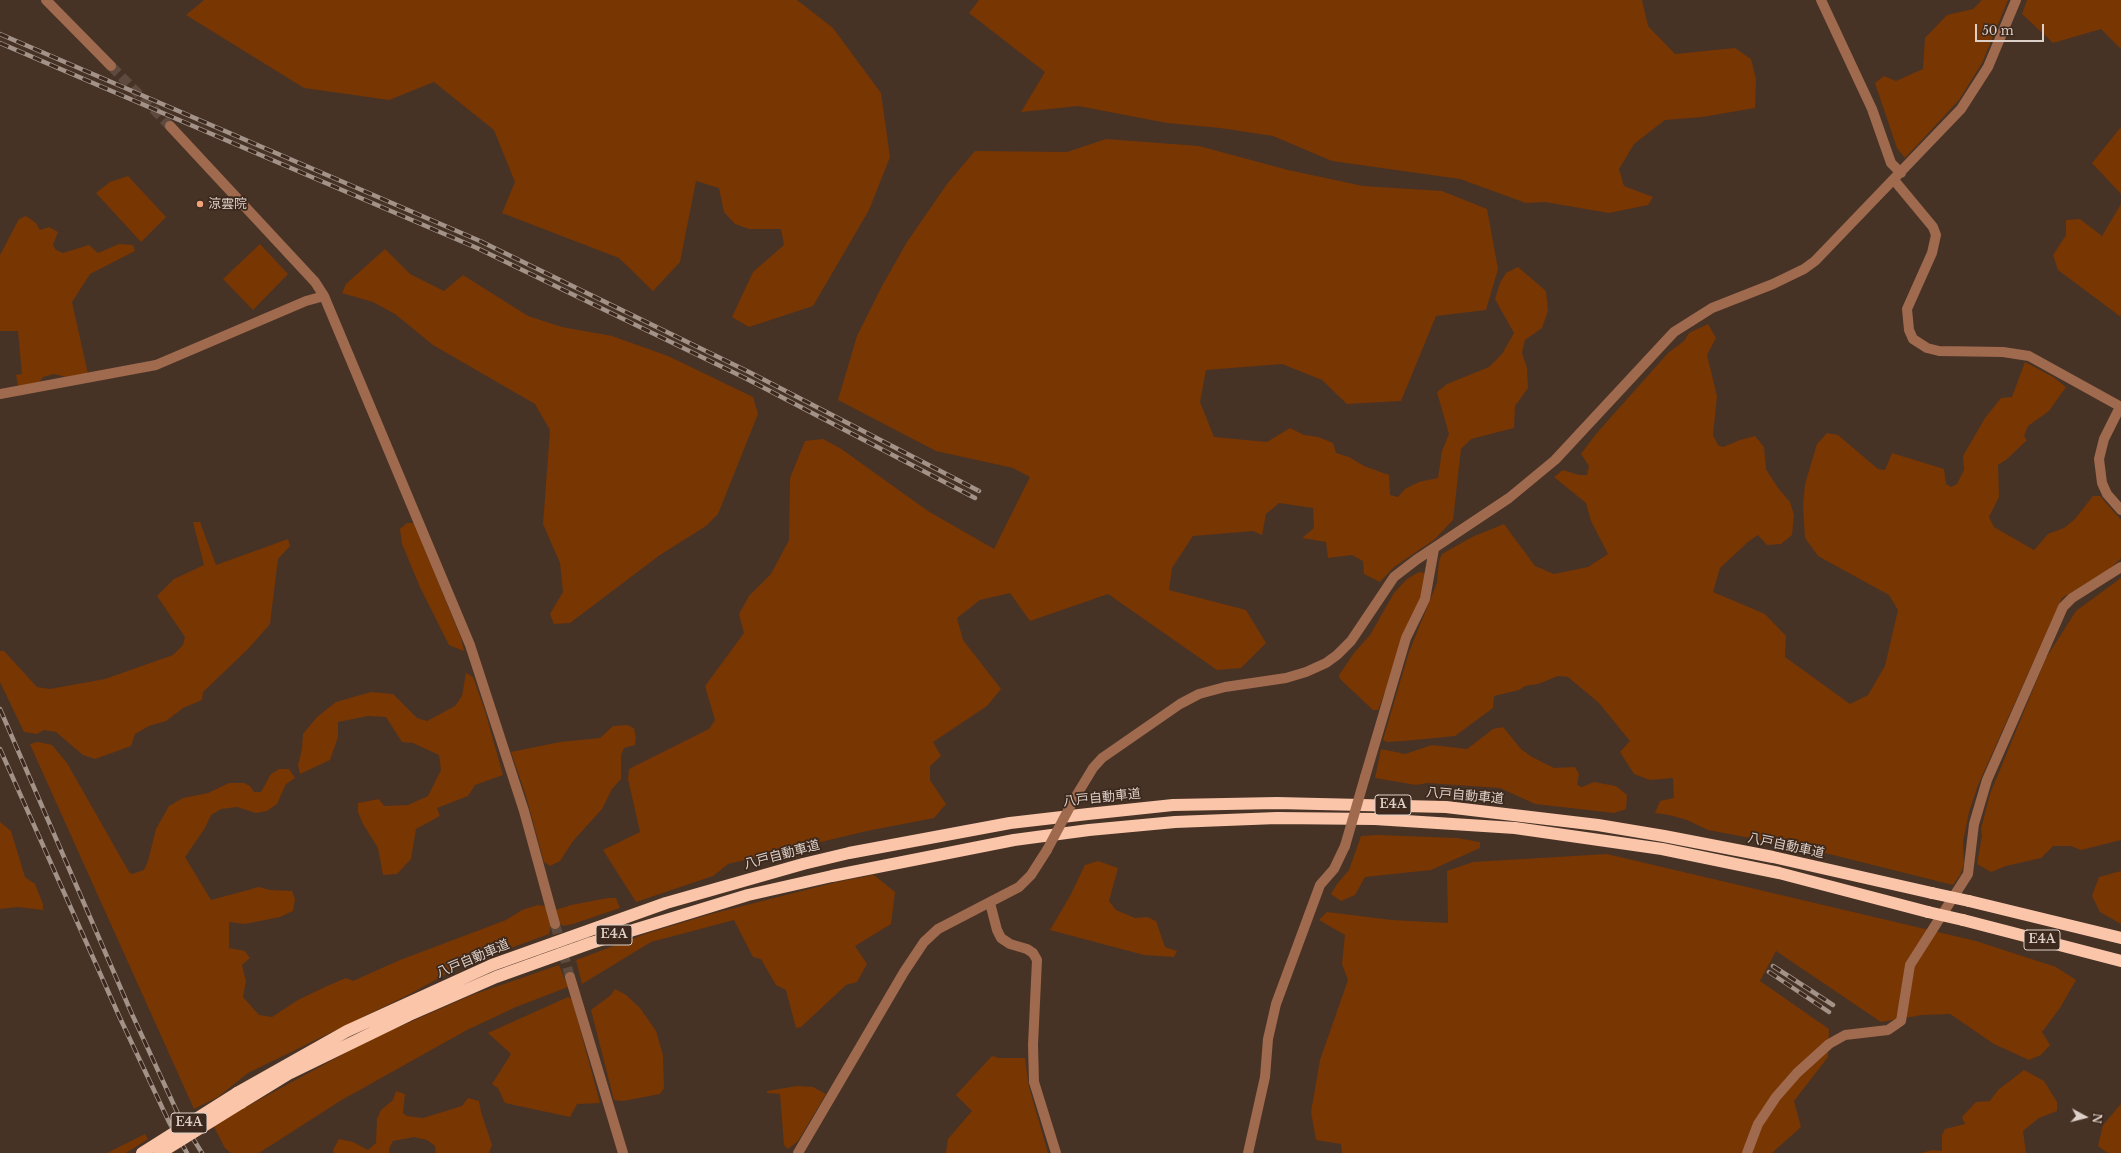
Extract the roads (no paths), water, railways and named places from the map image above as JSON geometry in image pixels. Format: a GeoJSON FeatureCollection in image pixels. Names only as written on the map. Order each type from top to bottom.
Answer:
{"type":"FeatureCollection","features":[{"type":"Feature","properties":{"kind":"highway","name":"八戸自動車道"},"geometry":{"type":"LineString","coordinates":[[142,1153],[239,1098],[347,1031],[492,964],[666,903],[803,864],[849,853],[994,826],[1180,804],[1277,803],[1446,807],[1590,824],[1664,836],[1772,857],[1969,901],[2121,938]]}},
{"type":"Feature","properties":{"kind":"highway","name":"八戸自動車道"},"geometry":{"type":"LineString","coordinates":[[160,1153],[239,1098],[409,1015],[496,977],[591,943],[748,895],[832,876],[1014,840],[1089,830],[1175,822],[1278,818],[1375,819],[1515,828],[1686,854],[1779,873],[2121,961]]}},
{"type":"Feature","properties":{"kind":"street"},"geometry":{"type":"LineString","coordinates":[[46,0],[111,66]]}},
{"type":"Feature","properties":{"kind":"street"},"geometry":{"type":"LineString","coordinates":[[1821,0],[1872,109],[1891,163],[1901,173]]}},
{"type":"Feature","properties":{"kind":"street"},"geometry":{"type":"LineString","coordinates":[[798,1153],[904,972],[924,942],[938,928],[1019,887],[1031,875],[1047,850],[1072,801],[1093,768],[1102,758],[1180,704],[1199,694],[1225,687],[1286,678],[1306,672],[1326,663],[1351,640],[1394,577],[1509,498],[1555,460],[1661,344],[1674,332],[1712,308],[1773,284],[1804,269],[1826,251],[1961,109],[1988,67],[2016,0]]}},
{"type":"Feature","properties":{"kind":"street"},"geometry":{"type":"LineString","coordinates":[[170,126],[315,282],[324,296],[470,645],[524,812],[555,924]]}},
{"type":"Feature","properties":{"kind":"street"},"geometry":{"type":"LineString","coordinates":[[1894,180],[1933,226],[1936,235],[1932,253],[1907,309],[1908,330],[1912,339],[1926,348],[1939,351],[2003,352],[2029,356],[2121,407],[2104,439],[2099,459],[2099,471],[2102,483],[2107,494],[2121,510]]}},
{"type":"Feature","properties":{"kind":"street"},"geometry":{"type":"LineString","coordinates":[[0,394],[156,365],[306,301],[324,296]]}},
{"type":"Feature","properties":{"kind":"street"},"geometry":{"type":"LineString","coordinates":[[1248,1153],[1265,1078],[1268,1039],[1276,1004],[1320,885],[1337,863],[1345,846],[1406,638],[1425,599],[1434,549]]}},
{"type":"Feature","properties":{"kind":"street"},"geometry":{"type":"LineString","coordinates":[[1747,1153],[1758,1124],[1776,1097],[1797,1073],[1829,1044],[1845,1035],[1888,1030],[1901,1021],[1910,965],[1968,874],[1974,824],[1987,780],[2063,607],[2072,598],[2121,567]]}},
{"type":"Feature","properties":{"kind":"street"},"geometry":{"type":"LineString","coordinates":[[990,903],[997,930],[1001,938],[1010,944],[1027,949],[1033,953],[1037,960],[1033,1045],[1034,1082],[1056,1153]]}},
{"type":"Feature","properties":{"kind":"street"},"geometry":{"type":"LineString","coordinates":[[570,977],[622,1153]]}},
{"type":"Feature","properties":{"kind":"tunnel"},"geometry":{"type":"LineString","coordinates":[[111,66],[170,126]]}},
{"type":"Feature","properties":{"kind":"tunnel"},"geometry":{"type":"LineString","coordinates":[[555,924],[570,977]]}},
{"type":"Feature","properties":{"kind":"railway"},"geometry":{"type":"LineString","coordinates":[[0,34],[480,241],[749,372],[979,491]]}},
{"type":"Feature","properties":{"kind":"railway"},"geometry":{"type":"LineString","coordinates":[[0,43],[477,248],[745,378],[975,498]]}},
{"type":"Feature","properties":{"kind":"railway"},"geometry":{"type":"LineString","coordinates":[[0,709],[131,1012],[179,1116],[202,1153]]}},
{"type":"Feature","properties":{"kind":"railway"},"geometry":{"type":"LineString","coordinates":[[0,749],[120,1018],[169,1122],[187,1153]]}},
{"type":"Feature","properties":{"kind":"railway"},"geometry":{"type":"LineString","coordinates":[[1773,966],[1833,1005]]}},
{"type":"Feature","properties":{"kind":"railway"},"geometry":{"type":"LineString","coordinates":[[1769,972],[1829,1012]]}},
{"type":"Feature","properties":{"kind":"place","name":"涼雲院"},"geometry":{"type":"Point","coordinates":[200,204]}}]}
